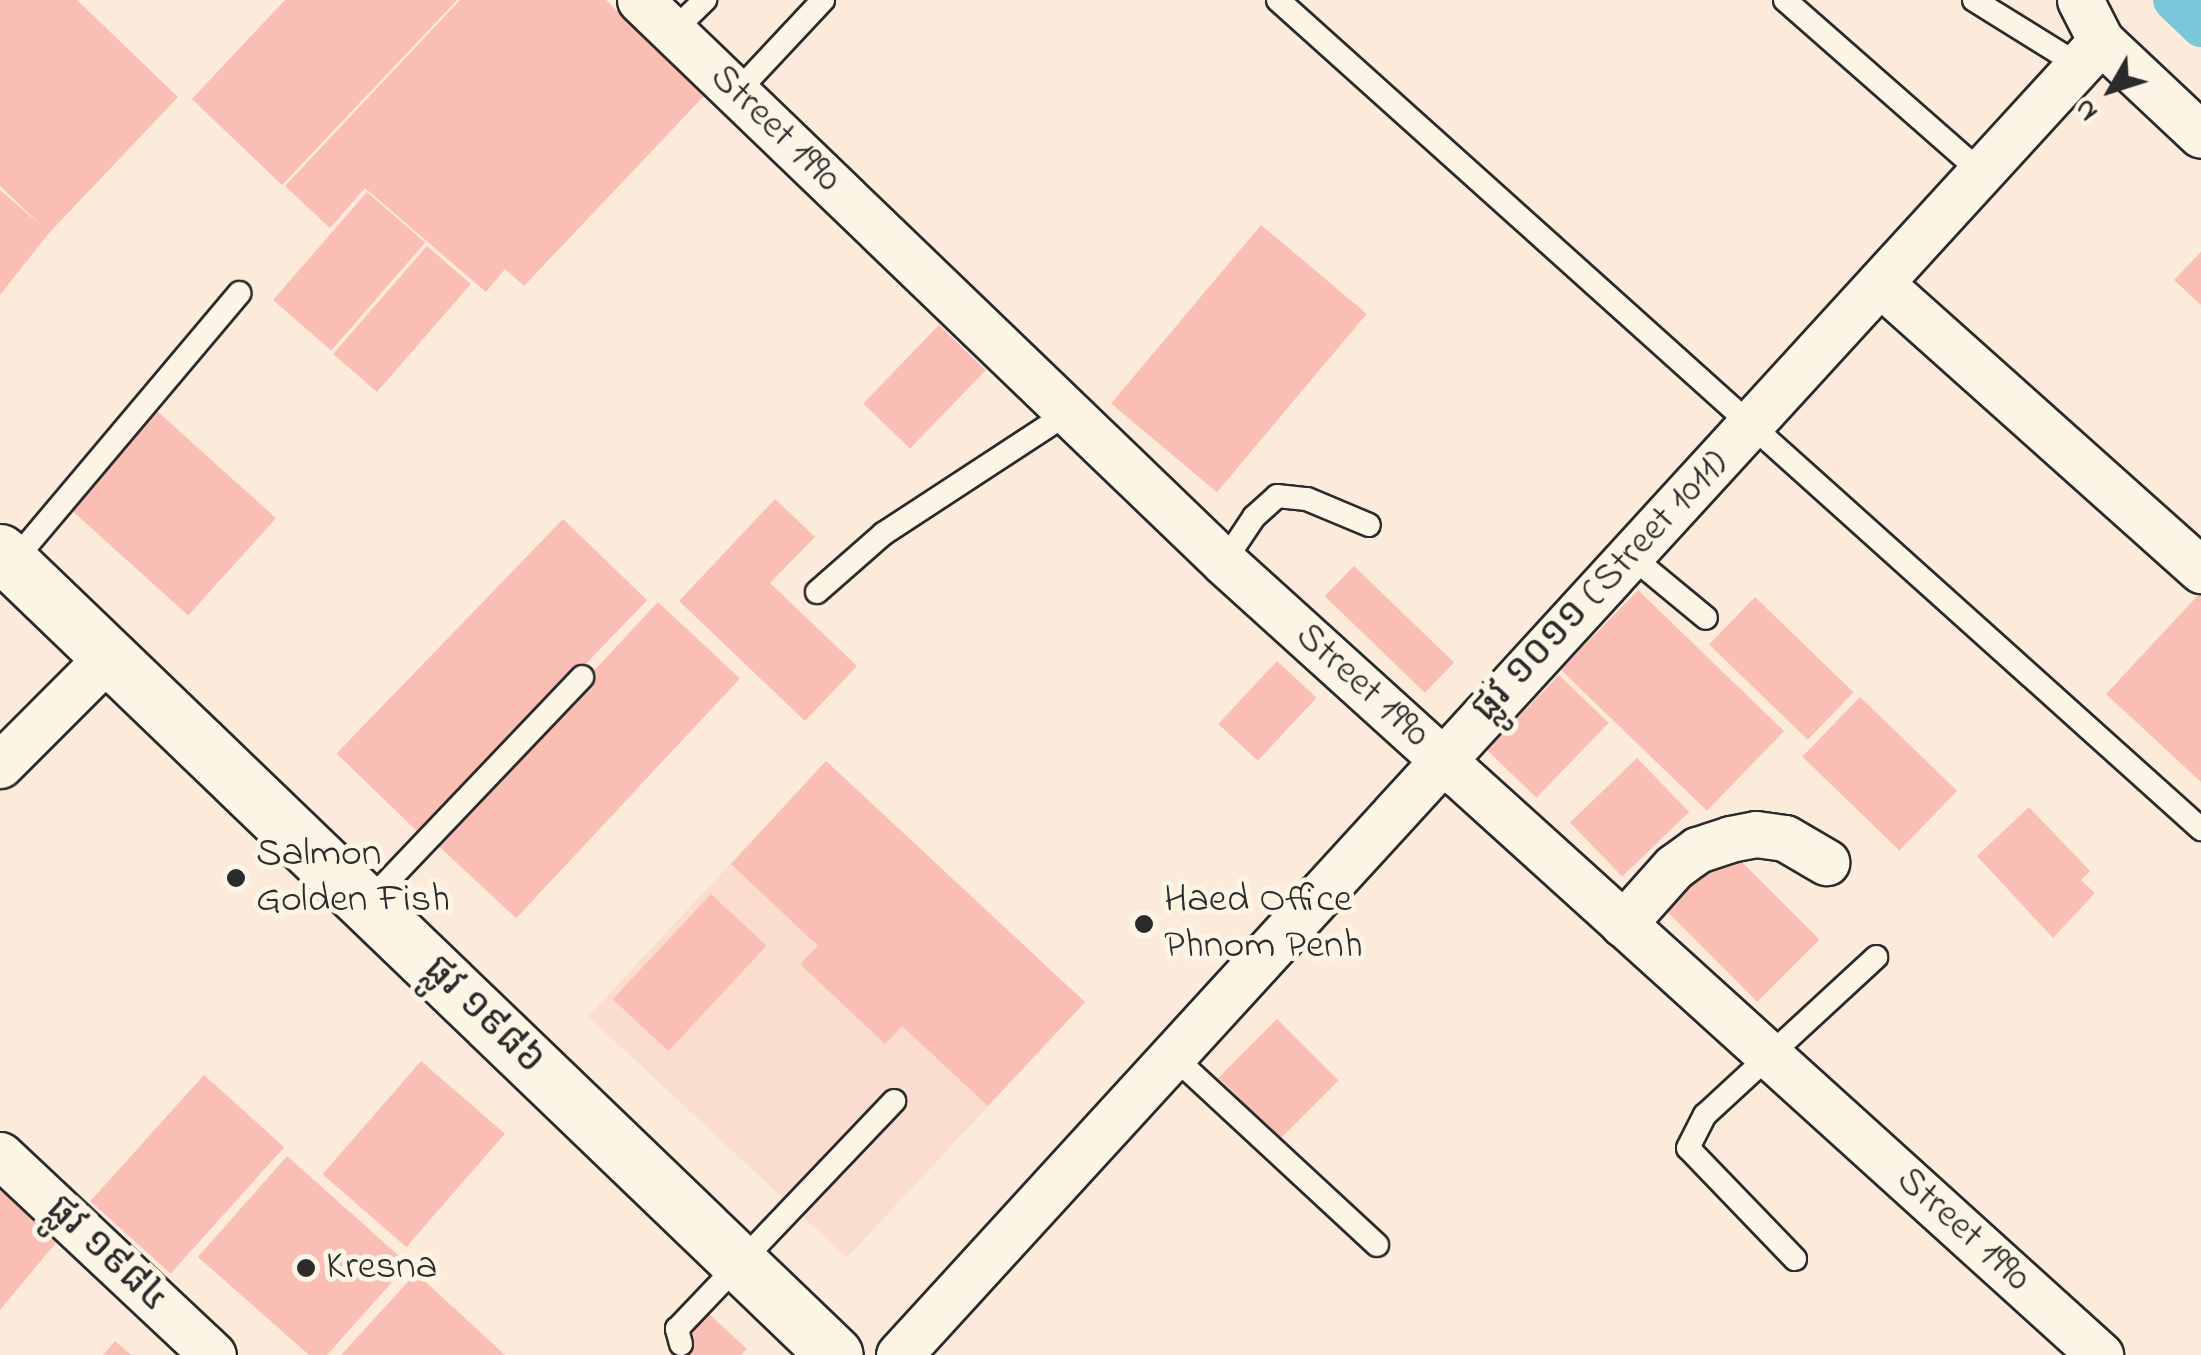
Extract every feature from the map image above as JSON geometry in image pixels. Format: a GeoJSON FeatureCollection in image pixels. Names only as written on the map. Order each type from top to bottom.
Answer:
{"type":"FeatureCollection","features":[{"type":"Feature","properties":{"kind":"main road","name":"ផ្លូវ ១៩៨៦"},"geometry":{"type":"LineString","coordinates":[[6,558],[835,1355]]}},
{"type":"Feature","properties":{"kind":"street","name":"Street 1990"},"geometry":{"type":"LineString","coordinates":[[640,0],[1224,562],[2100,1355]]}},
{"type":"Feature","properties":{"kind":"street","name":"ផ្លូវ ១០១១ (Street 1011)"},"geometry":{"type":"LineString","coordinates":[[900,1355],[1981,172],[2085,22]]}},
{"type":"Feature","properties":{"kind":"street"},"geometry":{"type":"LineString","coordinates":[[2085,22],[2201,135]]}},
{"type":"Feature","properties":{"kind":"street"},"geometry":{"type":"LineString","coordinates":[[1880,283],[2201,570]]}},
{"type":"Feature","properties":{"kind":"street"},"geometry":{"type":"LineString","coordinates":[[0,764],[109,656]]}},
{"type":"Feature","properties":{"kind":"street"},"geometry":{"type":"LineString","coordinates":[[1623,924],[1674,867],[1697,850],[1730,839],[1756,834],[1785,838],[1826,862]]}},
{"type":"Feature","properties":{"kind":"street","name":"ផ្លូវ ១៩៨៤"},"geometry":{"type":"LineString","coordinates":[[0,1155],[213,1355]]}},
{"type":"Feature","properties":{"kind":"lane"},"geometry":{"type":"LineString","coordinates":[[672,31],[705,0]]}},
{"type":"Feature","properties":{"kind":"lane"},"geometry":{"type":"LineString","coordinates":[[737,92],[823,0]]}},
{"type":"Feature","properties":{"kind":"lane"},"geometry":{"type":"LineString","coordinates":[[1278,0],[2201,829]]}},
{"type":"Feature","properties":{"kind":"lane"},"geometry":{"type":"LineString","coordinates":[[1785,0],[1981,172]]}},
{"type":"Feature","properties":{"kind":"lane"},"geometry":{"type":"LineString","coordinates":[[1974,0],[2085,22]]}},
{"type":"Feature","properties":{"kind":"lane"},"geometry":{"type":"LineString","coordinates":[[6,558],[238,293]]}},
{"type":"Feature","properties":{"kind":"lane"},"geometry":{"type":"LineString","coordinates":[[817,592],[884,534],[1068,412]]}},
{"type":"Feature","properties":{"kind":"lane"},"geometry":{"type":"LineString","coordinates":[[1224,562],[1254,517],[1276,496],[1307,499],[1370,525]]}},
{"type":"Feature","properties":{"kind":"lane"},"geometry":{"type":"LineString","coordinates":[[1631,556],[1706,618]]}},
{"type":"Feature","properties":{"kind":"lane"},"geometry":{"type":"LineString","coordinates":[[367,903],[582,677]]}},
{"type":"Feature","properties":{"kind":"lane"},"geometry":{"type":"LineString","coordinates":[[1794,1259],[1688,1148],[1705,1116],[1876,957]]}},
{"type":"Feature","properties":{"kind":"lane"},"geometry":{"type":"LineString","coordinates":[[1173,1056],[1377,1245]]}},
{"type":"Feature","properties":{"kind":"lane"},"geometry":{"type":"LineString","coordinates":[[680,1344],[677,1329],[894,1100]]}},
{"type":"Feature","properties":{"kind":"shaded area"},"geometry":{"type":"Polygon","coordinates":[[[826,761],[1085,1002],[847,1258],[588,1016],[826,761]]]}},
{"type":"Feature","properties":{"kind":"building"},"geometry":{"type":"Polygon","coordinates":[[[0,0],[77,0],[178,97],[49,233],[0,295],[0,190],[44,228],[0,186],[0,0]]]}},
{"type":"Feature","properties":{"kind":"building"},"geometry":{"type":"Polygon","coordinates":[[[285,0],[457,0],[282,185],[192,99],[285,0]]]}},
{"type":"Feature","properties":{"kind":"building"},"geometry":{"type":"Polygon","coordinates":[[[460,0],[606,0],[704,96],[524,286],[505,269],[486,292],[365,188],[330,228],[285,186],[460,0]]]}},
{"type":"Feature","properties":{"kind":"building"},"geometry":{"type":"Polygon","coordinates":[[[367,192],[425,243],[331,350],[273,300],[367,192]]]}},
{"type":"Feature","properties":{"kind":"building"},"geometry":{"type":"Polygon","coordinates":[[[1261,225],[1367,314],[1217,492],[1111,403],[1261,225]]]}},
{"type":"Feature","properties":{"kind":"building"},"geometry":{"type":"Polygon","coordinates":[[[427,246],[471,284],[377,392],[333,354],[427,246]]]}},
{"type":"Feature","properties":{"kind":"building"},"geometry":{"type":"Polygon","coordinates":[[[2201,252],[2201,305],[2174,280],[2201,252]]]}},
{"type":"Feature","properties":{"kind":"building"},"geometry":{"type":"Polygon","coordinates":[[[939,325],[986,370],[910,449],[863,403],[939,325]]]}},
{"type":"Feature","properties":{"kind":"building"},"geometry":{"type":"Polygon","coordinates":[[[157,411],[276,518],[188,615],[69,508],[157,411]]]}},
{"type":"Feature","properties":{"kind":"building"},"geometry":{"type":"Polygon","coordinates":[[[775,499],[815,537],[770,583],[857,666],[805,721],[679,601],[775,499]]]}},
{"type":"Feature","properties":{"kind":"building"},"geometry":{"type":"Polygon","coordinates":[[[563,519],[647,600],[421,835],[337,754],[563,519]]]}},
{"type":"Feature","properties":{"kind":"building"},"geometry":{"type":"Polygon","coordinates":[[[1354,566],[1454,663],[1425,693],[1325,596],[1354,566]]]}},
{"type":"Feature","properties":{"kind":"building"},"geometry":{"type":"Polygon","coordinates":[[[1638,590],[1784,731],[1707,811],[1561,670],[1638,590]]]}},
{"type":"Feature","properties":{"kind":"building"},"geometry":{"type":"Polygon","coordinates":[[[2201,592],[2201,782],[2106,694],[2201,592]]]}},
{"type":"Feature","properties":{"kind":"building"},"geometry":{"type":"Polygon","coordinates":[[[1755,597],[1854,692],[1808,740],[1709,644],[1755,597]]]}},
{"type":"Feature","properties":{"kind":"building"},"geometry":{"type":"Polygon","coordinates":[[[658,602],[740,678],[516,918],[434,842],[658,602]]]}},
{"type":"Feature","properties":{"kind":"building"},"geometry":{"type":"Polygon","coordinates":[[[1277,661],[1316,698],[1258,761],[1218,724],[1277,661]]]}},
{"type":"Feature","properties":{"kind":"building"},"geometry":{"type":"Polygon","coordinates":[[[1559,675],[1609,723],[1536,798],[1487,750],[1559,675]]]}},
{"type":"Feature","properties":{"kind":"building"},"geometry":{"type":"Polygon","coordinates":[[[1860,697],[1957,791],[1899,850],[1802,757],[1860,697]]]}},
{"type":"Feature","properties":{"kind":"building"},"geometry":{"type":"Polygon","coordinates":[[[1637,758],[1689,812],[1622,877],[1570,823],[1637,758]]]}},
{"type":"Feature","properties":{"kind":"building"},"geometry":{"type":"Polygon","coordinates":[[[826,761],[1085,1002],[988,1106],[902,1026],[885,1044],[800,964],[818,946],[731,864],[826,761]]]}},
{"type":"Feature","properties":{"kind":"building"},"geometry":{"type":"Polygon","coordinates":[[[2029,807],[2090,871],[2081,880],[2095,893],[2053,938],[1977,856],[2029,807]]]}},
{"type":"Feature","properties":{"kind":"building"},"geometry":{"type":"Polygon","coordinates":[[[1729,849],[1820,940],[1757,1002],[1667,911],[1729,849]]]}},
{"type":"Feature","properties":{"kind":"building"},"geometry":{"type":"Polygon","coordinates":[[[711,894],[767,946],[668,1051],[613,999],[711,894]]]}},
{"type":"Feature","properties":{"kind":"building"},"geometry":{"type":"Polygon","coordinates":[[[1277,1019],[1339,1081],[1280,1139],[1218,1078],[1277,1019]]]}},
{"type":"Feature","properties":{"kind":"building"},"geometry":{"type":"Polygon","coordinates":[[[421,1061],[505,1134],[406,1247],[323,1174],[421,1061]]]}},
{"type":"Feature","properties":{"kind":"building"},"geometry":{"type":"Polygon","coordinates":[[[204,1075],[284,1147],[171,1274],[90,1201],[204,1075]]]}},
{"type":"Feature","properties":{"kind":"building"},"geometry":{"type":"Polygon","coordinates":[[[287,1156],[408,1264],[327,1355],[309,1355],[198,1257],[287,1156]]]}},
{"type":"Feature","properties":{"kind":"building"},"geometry":{"type":"Polygon","coordinates":[[[0,1189],[59,1239],[0,1310],[0,1189]]]}},
{"type":"Feature","properties":{"kind":"building"},"geometry":{"type":"Polygon","coordinates":[[[416,1273],[505,1355],[341,1355],[416,1273]]]}},
{"type":"Feature","properties":{"kind":"building"},"geometry":{"type":"Polygon","coordinates":[[[708,1313],[747,1349],[741,1355],[670,1355],[708,1313]]]}},
{"type":"Feature","properties":{"kind":"building"},"geometry":{"type":"Polygon","coordinates":[[[115,1341],[131,1355],[103,1355],[115,1341]]]}},
{"type":"Feature","properties":{"kind":"waterway"},"geometry":{"type":"LineString","coordinates":[[2173,0],[2201,27]]}},
{"type":"Feature","properties":{"kind":"place","name":"Salmon Golden Fish"},"geometry":{"type":"Point","coordinates":[236,878]}},
{"type":"Feature","properties":{"kind":"place","name":"Haed Office Phnom Penh"},"geometry":{"type":"Point","coordinates":[1144,924]}},
{"type":"Feature","properties":{"kind":"place","name":"Kresna"},"geometry":{"type":"Point","coordinates":[306,1268]}}]}
